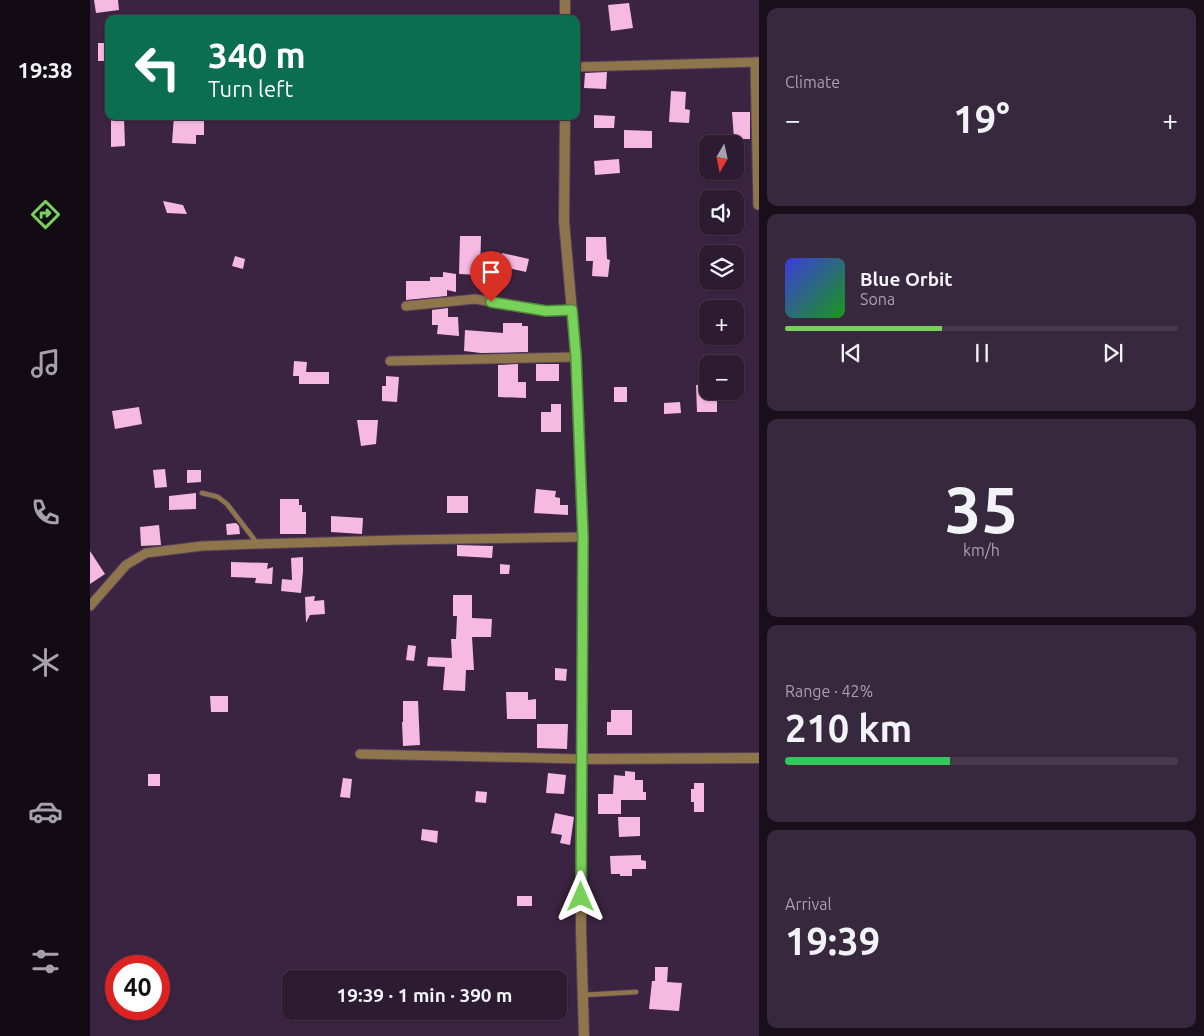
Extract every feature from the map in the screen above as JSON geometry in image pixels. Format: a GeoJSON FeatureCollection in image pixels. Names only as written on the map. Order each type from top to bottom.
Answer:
{"type":"FeatureCollection","features":[{"type":"Feature","properties":{"kind":"street"},"geometry":{"type":"LineString","coordinates":[[565,0],[565,15]]}},
{"type":"Feature","properties":{"kind":"street"},"geometry":{"type":"LineString","coordinates":[[580,67],[757,62],[758,205]]}},
{"type":"Feature","properties":{"kind":"street"},"geometry":{"type":"LineString","coordinates":[[565,120],[564,221],[576,357],[583,537],[581,931],[584,1036]]}},
{"type":"Feature","properties":{"kind":"street"},"geometry":{"type":"LineString","coordinates":[[406,306],[475,299],[546,311],[572,310]]}},
{"type":"Feature","properties":{"kind":"street"},"geometry":{"type":"LineString","coordinates":[[390,361],[576,357]]}},
{"type":"Feature","properties":{"kind":"street"},"geometry":{"type":"LineString","coordinates":[[90,606],[126,565],[146,553],[202,546],[583,537]]}},
{"type":"Feature","properties":{"kind":"street"},"geometry":{"type":"LineString","coordinates":[[360,754],[581,759],[759,758]]}},
{"type":"Feature","properties":{"kind":"lane"},"geometry":{"type":"LineString","coordinates":[[202,494],[218,497],[227,504],[257,544]]}},
{"type":"Feature","properties":{"kind":"lane"},"geometry":{"type":"LineString","coordinates":[[583,994],[636,992]]}},
{"type":"Feature","properties":{"kind":"building"},"geometry":{"type":"Polygon","coordinates":[[[94,0],[118,0],[119,10],[96,13],[94,0]]]}},
{"type":"Feature","properties":{"kind":"building"},"geometry":{"type":"Polygon","coordinates":[[[629,3],[633,28],[611,31],[608,5],[629,3]]]}},
{"type":"Feature","properties":{"kind":"building"},"geometry":{"type":"Polygon","coordinates":[[[98,43],[105,43],[105,61],[98,61],[98,43]]]}},
{"type":"Feature","properties":{"kind":"building"},"geometry":{"type":"Polygon","coordinates":[[[607,72],[606,89],[584,88],[585,73],[607,72]]]}},
{"type":"Feature","properties":{"kind":"building"},"geometry":{"type":"Polygon","coordinates":[[[671,91],[686,92],[685,109],[690,110],[689,123],[669,122],[671,91]]]}},
{"type":"Feature","properties":{"kind":"building"},"geometry":{"type":"Polygon","coordinates":[[[732,112],[750,112],[750,139],[744,139],[744,135],[734,135],[732,112]]]}},
{"type":"Feature","properties":{"kind":"building"},"geometry":{"type":"Polygon","coordinates":[[[594,115],[615,116],[614,128],[594,128],[594,115]]]}},
{"type":"Feature","properties":{"kind":"building"},"geometry":{"type":"Polygon","coordinates":[[[111,120],[124,120],[125,146],[111,147],[111,120]]]}},
{"type":"Feature","properties":{"kind":"building"},"geometry":{"type":"Polygon","coordinates":[[[174,120],[204,120],[204,135],[196,135],[196,144],[172,143],[174,120]]]}},
{"type":"Feature","properties":{"kind":"building"},"geometry":{"type":"Polygon","coordinates":[[[624,130],[652,131],[652,148],[624,148],[624,130]]]}},
{"type":"Feature","properties":{"kind":"building"},"geometry":{"type":"Polygon","coordinates":[[[619,159],[620,173],[595,175],[594,161],[619,159]]]}},
{"type":"Feature","properties":{"kind":"building"},"geometry":{"type":"Polygon","coordinates":[[[163,201],[183,205],[187,214],[167,213],[163,201]]]}},
{"type":"Feature","properties":{"kind":"building"},"geometry":{"type":"Polygon","coordinates":[[[460,236],[481,236],[480,275],[459,274],[460,236]]]}},
{"type":"Feature","properties":{"kind":"building"},"geometry":{"type":"Polygon","coordinates":[[[586,237],[606,237],[607,259],[610,260],[608,277],[592,276],[593,261],[586,261],[586,237]]]}},
{"type":"Feature","properties":{"kind":"building"},"geometry":{"type":"Polygon","coordinates":[[[502,253],[529,259],[526,272],[499,266],[502,253]]]}},
{"type":"Feature","properties":{"kind":"building"},"geometry":{"type":"Polygon","coordinates":[[[235,256],[245,259],[243,269],[232,266],[235,256]]]}},
{"type":"Feature","properties":{"kind":"building"},"geometry":{"type":"Polygon","coordinates":[[[443,272],[456,274],[456,292],[447,290],[447,296],[406,300],[406,281],[430,281],[430,277],[443,277],[443,272]]]}},
{"type":"Feature","properties":{"kind":"building"},"geometry":{"type":"Polygon","coordinates":[[[448,308],[448,317],[458,317],[459,336],[437,334],[438,325],[432,325],[432,310],[448,308]]]}},
{"type":"Feature","properties":{"kind":"building"},"geometry":{"type":"Polygon","coordinates":[[[503,323],[522,323],[522,326],[528,326],[528,352],[481,353],[464,351],[465,330],[503,333],[503,323]]]}},
{"type":"Feature","properties":{"kind":"building"},"geometry":{"type":"Polygon","coordinates":[[[294,361],[307,362],[306,372],[329,372],[329,384],[299,384],[299,376],[293,376],[294,361]]]}},
{"type":"Feature","properties":{"kind":"building"},"geometry":{"type":"Polygon","coordinates":[[[518,364],[518,382],[526,382],[526,398],[498,397],[498,365],[518,364]]]}},
{"type":"Feature","properties":{"kind":"building"},"geometry":{"type":"Polygon","coordinates":[[[536,364],[559,364],[559,381],[536,381],[536,364]]]}},
{"type":"Feature","properties":{"kind":"building"},"geometry":{"type":"Polygon","coordinates":[[[386,376],[399,377],[397,402],[382,401],[382,386],[386,386],[386,376]]]}},
{"type":"Feature","properties":{"kind":"building"},"geometry":{"type":"Polygon","coordinates":[[[696,385],[699,385],[699,400],[717,400],[717,412],[697,412],[696,385]]]}},
{"type":"Feature","properties":{"kind":"building"},"geometry":{"type":"Polygon","coordinates":[[[614,387],[627,387],[627,402],[614,402],[614,387]]]}},
{"type":"Feature","properties":{"kind":"building"},"geometry":{"type":"Polygon","coordinates":[[[680,402],[681,413],[664,414],[664,403],[680,402]]]}},
{"type":"Feature","properties":{"kind":"building"},"geometry":{"type":"Polygon","coordinates":[[[551,404],[561,404],[561,432],[541,432],[541,412],[551,412],[551,404]]]}},
{"type":"Feature","properties":{"kind":"building"},"geometry":{"type":"Polygon","coordinates":[[[139,407],[142,424],[115,429],[112,411],[139,407]]]}},
{"type":"Feature","properties":{"kind":"building"},"geometry":{"type":"Polygon","coordinates":[[[357,420],[378,420],[376,444],[361,446],[357,420]]]}},
{"type":"Feature","properties":{"kind":"building"},"geometry":{"type":"Polygon","coordinates":[[[165,469],[167,487],[155,488],[153,470],[165,469]]]}},
{"type":"Feature","properties":{"kind":"building"},"geometry":{"type":"Polygon","coordinates":[[[187,470],[201,470],[201,482],[187,483],[187,470]]]}},
{"type":"Feature","properties":{"kind":"building"},"geometry":{"type":"Polygon","coordinates":[[[536,489],[556,491],[555,497],[560,498],[560,505],[568,505],[568,515],[534,513],[536,489]]]}},
{"type":"Feature","properties":{"kind":"building"},"geometry":{"type":"Polygon","coordinates":[[[196,493],[196,509],[169,510],[169,496],[196,493]]]}},
{"type":"Feature","properties":{"kind":"building"},"geometry":{"type":"Polygon","coordinates":[[[447,496],[468,496],[468,513],[447,513],[447,496]]]}},
{"type":"Feature","properties":{"kind":"building"},"geometry":{"type":"Polygon","coordinates":[[[280,499],[299,499],[299,505],[302,505],[302,512],[306,512],[306,534],[280,534],[280,499]]]}},
{"type":"Feature","properties":{"kind":"building"},"geometry":{"type":"Polygon","coordinates":[[[331,516],[363,518],[362,534],[331,532],[331,516]]]}},
{"type":"Feature","properties":{"kind":"building"},"geometry":{"type":"Polygon","coordinates":[[[236,523],[239,526],[240,534],[227,535],[226,524],[236,523]]]}},
{"type":"Feature","properties":{"kind":"building"},"geometry":{"type":"Polygon","coordinates":[[[159,525],[161,545],[141,546],[140,527],[159,525]]]}},
{"type":"Feature","properties":{"kind":"building"},"geometry":{"type":"Polygon","coordinates":[[[457,545],[493,546],[492,558],[457,556],[457,545]]]}},
{"type":"Feature","properties":{"kind":"building"},"geometry":{"type":"Polygon","coordinates":[[[90,551],[105,574],[90,584],[90,551]]]}},
{"type":"Feature","properties":{"kind":"building"},"geometry":{"type":"Polygon","coordinates":[[[303,557],[301,593],[281,591],[282,579],[292,580],[291,558],[303,557]]]}},
{"type":"Feature","properties":{"kind":"building"},"geometry":{"type":"Polygon","coordinates":[[[231,562],[268,563],[267,569],[273,567],[272,584],[255,583],[256,578],[231,577],[231,562]]]}},
{"type":"Feature","properties":{"kind":"building"},"geometry":{"type":"Polygon","coordinates":[[[500,564],[510,565],[509,574],[500,574],[500,564]]]}},
{"type":"Feature","properties":{"kind":"building"},"geometry":{"type":"Polygon","coordinates":[[[453,595],[472,595],[472,618],[492,619],[491,637],[472,637],[474,670],[466,670],[465,691],[443,690],[445,667],[427,666],[428,657],[452,658],[451,639],[456,639],[457,616],[453,616],[453,595]]]}},
{"type":"Feature","properties":{"kind":"building"},"geometry":{"type":"Polygon","coordinates":[[[315,596],[314,601],[324,600],[325,614],[310,615],[306,623],[305,597],[315,596]]]}},
{"type":"Feature","properties":{"kind":"building"},"geometry":{"type":"Polygon","coordinates":[[[408,645],[416,646],[414,661],[406,660],[408,645]]]}},
{"type":"Feature","properties":{"kind":"building"},"geometry":{"type":"Polygon","coordinates":[[[555,668],[567,669],[566,681],[555,680],[555,668]]]}},
{"type":"Feature","properties":{"kind":"building"},"geometry":{"type":"Polygon","coordinates":[[[506,692],[528,692],[528,700],[536,699],[536,719],[507,719],[506,692]]]}},
{"type":"Feature","properties":{"kind":"building"},"geometry":{"type":"Polygon","coordinates":[[[210,696],[228,696],[228,712],[211,712],[210,696]]]}},
{"type":"Feature","properties":{"kind":"building"},"geometry":{"type":"Polygon","coordinates":[[[403,701],[418,701],[420,745],[403,746],[403,701]]]}},
{"type":"Feature","properties":{"kind":"building"},"geometry":{"type":"Polygon","coordinates":[[[611,710],[632,710],[632,735],[607,735],[607,722],[611,722],[611,710]]]}},
{"type":"Feature","properties":{"kind":"building"},"geometry":{"type":"Polygon","coordinates":[[[537,724],[568,724],[567,749],[537,748],[537,724]]]}},
{"type":"Feature","properties":{"kind":"building"},"geometry":{"type":"Polygon","coordinates":[[[625,771],[635,772],[635,780],[643,780],[643,792],[646,792],[646,800],[621,800],[621,814],[598,814],[598,794],[613,794],[614,775],[625,776],[625,771]]]}},
{"type":"Feature","properties":{"kind":"building"},"geometry":{"type":"Polygon","coordinates":[[[548,773],[566,775],[564,794],[546,793],[548,773]]]}},
{"type":"Feature","properties":{"kind":"building"},"geometry":{"type":"Polygon","coordinates":[[[148,774],[160,774],[160,786],[148,786],[148,774]]]}},
{"type":"Feature","properties":{"kind":"building"},"geometry":{"type":"Polygon","coordinates":[[[343,778],[352,779],[350,798],[340,797],[343,778]]]}},
{"type":"Feature","properties":{"kind":"building"},"geometry":{"type":"Polygon","coordinates":[[[694,783],[704,783],[704,812],[694,812],[694,802],[691,802],[691,789],[694,789],[694,783]]]}},
{"type":"Feature","properties":{"kind":"building"},"geometry":{"type":"Polygon","coordinates":[[[476,791],[487,792],[486,803],[475,802],[476,791]]]}},
{"type":"Feature","properties":{"kind":"building"},"geometry":{"type":"Polygon","coordinates":[[[555,813],[574,817],[570,845],[560,843],[562,835],[551,833],[555,813]]]}},
{"type":"Feature","properties":{"kind":"building"},"geometry":{"type":"Polygon","coordinates":[[[618,817],[640,817],[640,836],[619,837],[618,817]]]}},
{"type":"Feature","properties":{"kind":"building"},"geometry":{"type":"Polygon","coordinates":[[[422,829],[438,831],[437,843],[421,840],[422,829]]]}},
{"type":"Feature","properties":{"kind":"building"},"geometry":{"type":"Polygon","coordinates":[[[641,855],[641,860],[646,861],[646,869],[632,869],[632,876],[611,874],[610,856],[641,855]]]}},
{"type":"Feature","properties":{"kind":"building"},"geometry":{"type":"Polygon","coordinates":[[[517,896],[532,896],[532,906],[517,906],[517,896]]]}},
{"type":"Feature","properties":{"kind":"building"},"geometry":{"type":"Polygon","coordinates":[[[655,967],[668,967],[667,982],[682,983],[679,1011],[649,1009],[652,981],[655,981],[655,967]]]}},
{"type":"Feature","properties":{"kind":"route"},"geometry":{"type":"LineString","coordinates":[[491,302],[546,311],[572,310],[576,357],[583,537],[581,897]]}}]}
